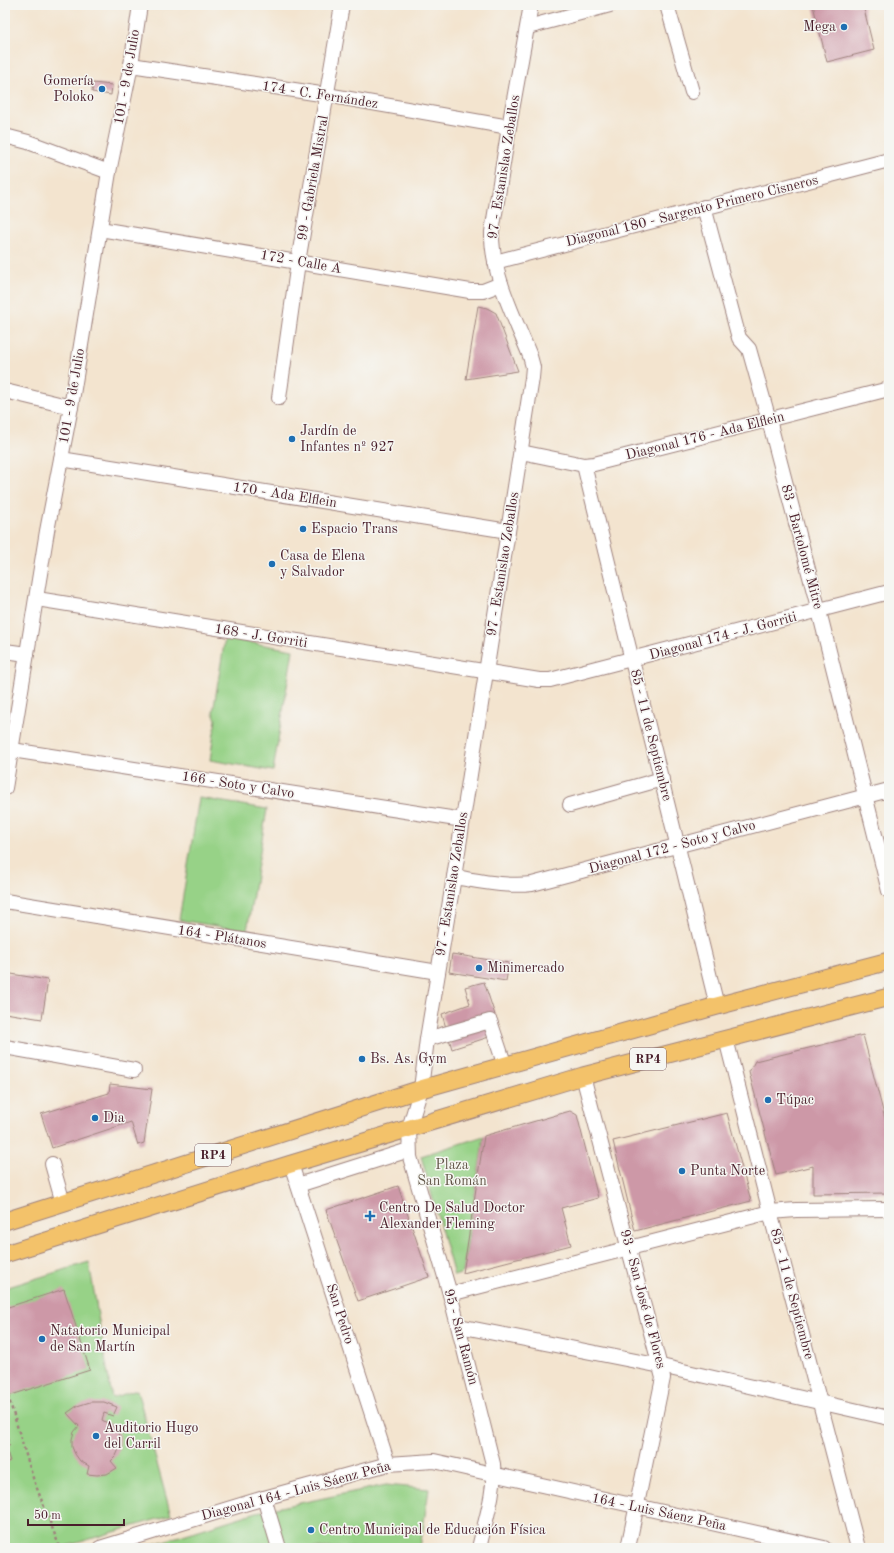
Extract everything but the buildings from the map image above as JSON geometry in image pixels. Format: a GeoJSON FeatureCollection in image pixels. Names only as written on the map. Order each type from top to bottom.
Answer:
{"type":"FeatureCollection","features":[{"type":"Feature","properties":{"kind":"main road","name":"RP4"},"geometry":{"type":"LineString","coordinates":[[5,1221],[421,1089],[717,1006],[889,960]]}},
{"type":"Feature","properties":{"kind":"main road","name":"RP4"},"geometry":{"type":"LineString","coordinates":[[5,1254],[291,1164],[583,1076],[889,997]]}},
{"type":"Feature","properties":{"kind":"street","name":"101 - 9 de Julio"},"geometry":{"type":"LineString","coordinates":[[5,788],[47,531],[72,407],[109,172],[131,65],[140,5]]}},
{"type":"Feature","properties":{"kind":"street","name":"99 - Gabriela Mistral"},"geometry":{"type":"LineString","coordinates":[[279,398],[298,262],[342,5]]}},
{"type":"Feature","properties":{"kind":"street","name":"97 - Estanislao Zeballos"},"geometry":{"type":"LineString","coordinates":[[409,1128],[421,1089],[427,1039],[454,877],[532,378],[533,366],[501,284],[495,262],[492,232],[509,127],[532,5]]}},
{"type":"Feature","properties":{"kind":"street"},"geometry":{"type":"LineString","coordinates":[[528,27],[610,5]]}},
{"type":"Feature","properties":{"kind":"street"},"geometry":{"type":"LineString","coordinates":[[667,5],[692,92]]}},
{"type":"Feature","properties":{"kind":"street","name":"174 - C. Fernández"},"geometry":{"type":"LineString","coordinates":[[131,65],[327,95],[509,127]]}},
{"type":"Feature","properties":{"kind":"street"},"geometry":{"type":"LineString","coordinates":[[5,136],[28,142],[109,172]]}},
{"type":"Feature","properties":{"kind":"street","name":"Diagonal 180 - Sargento Primero Cisneros"},"geometry":{"type":"LineString","coordinates":[[495,262],[889,160]]}},
{"type":"Feature","properties":{"kind":"street","name":"83 - Bartolomé Mitre"},"geometry":{"type":"LineString","coordinates":[[704,207],[739,338],[749,348],[769,420],[819,611],[864,796],[889,891]]}},
{"type":"Feature","properties":{"kind":"street","name":"172 - Calle A"},"geometry":{"type":"LineString","coordinates":[[100,229],[470,292],[483,291],[501,284]]}},
{"type":"Feature","properties":{"kind":"street","name":"Diagonal 176 - Ada Elflein"},"geometry":{"type":"LineString","coordinates":[[521,452],[584,465],[594,464],[889,389]]}},
{"type":"Feature","properties":{"kind":"street"},"geometry":{"type":"LineString","coordinates":[[5,391],[72,407]]}},
{"type":"Feature","properties":{"kind":"street","name":"170 - Ada Elflein"},"geometry":{"type":"LineString","coordinates":[[61,459],[508,531]]}},
{"type":"Feature","properties":{"kind":"street","name":"85 - 11 de Septiembre"},"geometry":{"type":"LineString","coordinates":[[584,465],[717,1006]]}},
{"type":"Feature","properties":{"kind":"street","name":"Diagonal 174 - J. Gorriti"},"geometry":{"type":"LineString","coordinates":[[486,672],[539,680],[550,680],[632,660],[889,592]]}},
{"type":"Feature","properties":{"kind":"street","name":"168 - J. Gorriti"},"geometry":{"type":"LineString","coordinates":[[37,599],[486,672]]}},
{"type":"Feature","properties":{"kind":"street"},"geometry":{"type":"LineString","coordinates":[[5,651],[27,654]]}},
{"type":"Feature","properties":{"kind":"street","name":"166 - Soto y Calvo"},"geometry":{"type":"LineString","coordinates":[[12,750],[463,820]]}},
{"type":"Feature","properties":{"kind":"street"},"geometry":{"type":"LineString","coordinates":[[570,805],[662,779]]}},
{"type":"Feature","properties":{"kind":"street","name":"Diagonal 172 - Soto y Calvo"},"geometry":{"type":"LineString","coordinates":[[454,877],[503,885],[518,886],[532,884],[889,790]]}},
{"type":"Feature","properties":{"kind":"street","name":"164 - Plátanos"},"geometry":{"type":"LineString","coordinates":[[5,901],[438,972]]}},
{"type":"Feature","properties":{"kind":"street"},"geometry":{"type":"LineString","coordinates":[[427,1039],[490,1021],[505,1066]]}},
{"type":"Feature","properties":{"kind":"street","name":"85 - 11 de Septiembre"},"geometry":{"type":"LineString","coordinates":[[726,1039],[858,1548]]}},
{"type":"Feature","properties":{"kind":"street"},"geometry":{"type":"LineString","coordinates":[[5,1047],[134,1070]]}},
{"type":"Feature","properties":{"kind":"street","name":"93 - San José de Flores"},"geometry":{"type":"LineString","coordinates":[[583,1076],[630,1248],[663,1378],[628,1548]]}},
{"type":"Feature","properties":{"kind":"street","name":"95 - San Ramón"},"geometry":{"type":"LineString","coordinates":[[409,1128],[410,1157],[459,1326],[494,1464],[494,1475],[479,1548]]}},
{"type":"Feature","properties":{"kind":"street"},"geometry":{"type":"LineString","coordinates":[[298,1185],[409,1150]]}},
{"type":"Feature","properties":{"kind":"street"},"geometry":{"type":"LineString","coordinates":[[52,1164],[63,1203]]}},
{"type":"Feature","properties":{"kind":"street","name":"San Pedro"},"geometry":{"type":"LineString","coordinates":[[291,1164],[388,1464]]}},
{"type":"Feature","properties":{"kind":"street"},"geometry":{"type":"LineString","coordinates":[[450,1294],[770,1212],[796,1210],[889,1209]]}},
{"type":"Feature","properties":{"kind":"street"},"geometry":{"type":"LineString","coordinates":[[459,1326],[661,1366],[889,1418]]}},
{"type":"Feature","properties":{"kind":"street","name":"Diagonal 164 - Luis Sáenz Peña"},"geometry":{"type":"LineString","coordinates":[[100,1548],[264,1498],[388,1464],[434,1462],[494,1475]]}},
{"type":"Feature","properties":{"kind":"street","name":"164 - Luis Sáenz Peña"},"geometry":{"type":"LineString","coordinates":[[494,1475],[824,1548]]}},
{"type":"Feature","properties":{"kind":"street"},"geometry":{"type":"LineString","coordinates":[[264,1498],[279,1548]]}},
{"type":"Feature","properties":{"kind":"path"},"geometry":{"type":"LineString","coordinates":[[8,1396],[33,1478],[60,1548]]}},
{"type":"Feature","properties":{"kind":"path"},"geometry":{"type":"LineString","coordinates":[[5,1433],[9,1445],[6,1446]]}},
{"type":"Feature","properties":{"kind":"green space"},"geometry":{"type":"Polygon","coordinates":[[[225,638],[293,650],[273,771],[210,760],[216,719],[213,713],[225,638]]]}},
{"type":"Feature","properties":{"kind":"green space"},"geometry":{"type":"Polygon","coordinates":[[[199,798],[267,809],[247,931],[179,920],[199,798]]]}},
{"type":"Feature","properties":{"kind":"green space","name":"Plaza San Román"},"geometry":{"type":"Polygon","coordinates":[[[484,1136],[463,1273],[454,1276],[421,1156],[484,1136]]]}},
{"type":"Feature","properties":{"kind":"green space"},"geometry":{"type":"Polygon","coordinates":[[[89,1262],[112,1398],[137,1390],[171,1515],[60,1548],[5,1548],[5,1288],[89,1262]]]}},
{"type":"Feature","properties":{"kind":"green space","name":"Centro Municipal de Educación Física"},"geometry":{"type":"Polygon","coordinates":[[[386,1485],[429,1489],[420,1548],[141,1548],[257,1512],[386,1485]]]}},
{"type":"Feature","properties":{"kind":"place","name":"Mega"},"geometry":{"type":"Point","coordinates":[844,27]}},
{"type":"Feature","properties":{"kind":"place","name":"Gomería Poloko"},"geometry":{"type":"Point","coordinates":[102,89]}},
{"type":"Feature","properties":{"kind":"place","name":"Jardín de Infantes nº 927"},"geometry":{"type":"Point","coordinates":[292,439]}},
{"type":"Feature","properties":{"kind":"place","name":"Espacio Trans"},"geometry":{"type":"Point","coordinates":[303,529]}},
{"type":"Feature","properties":{"kind":"place","name":"Casa de Elena y Salvador"},"geometry":{"type":"Point","coordinates":[272,564]}},
{"type":"Feature","properties":{"kind":"place","name":"Minimercado"},"geometry":{"type":"Point","coordinates":[479,968]}},
{"type":"Feature","properties":{"kind":"place","name":"Bs. As. Gym"},"geometry":{"type":"Point","coordinates":[362,1059]}},
{"type":"Feature","properties":{"kind":"place","name":"Túpac"},"geometry":{"type":"Point","coordinates":[768,1100]}},
{"type":"Feature","properties":{"kind":"place","name":"Dia"},"geometry":{"type":"Point","coordinates":[95,1118]}},
{"type":"Feature","properties":{"kind":"place","name":"Punta Norte"},"geometry":{"type":"Point","coordinates":[682,1171]}},
{"type":"Feature","properties":{"kind":"place","name":"Centro De Salud Doctor Alexander Fleming"},"geometry":{"type":"Point","coordinates":[370,1216]}},
{"type":"Feature","properties":{"kind":"place","name":"Natatorio Municipal de San Martín"},"geometry":{"type":"Point","coordinates":[42,1339]}},
{"type":"Feature","properties":{"kind":"place","name":"Auditorio Hugo del Carril"},"geometry":{"type":"Point","coordinates":[96,1436]}},
{"type":"Feature","properties":{"kind":"place","name":"Centro Municipal de Educación Física"},"geometry":{"type":"Point","coordinates":[311,1530]}}]}
